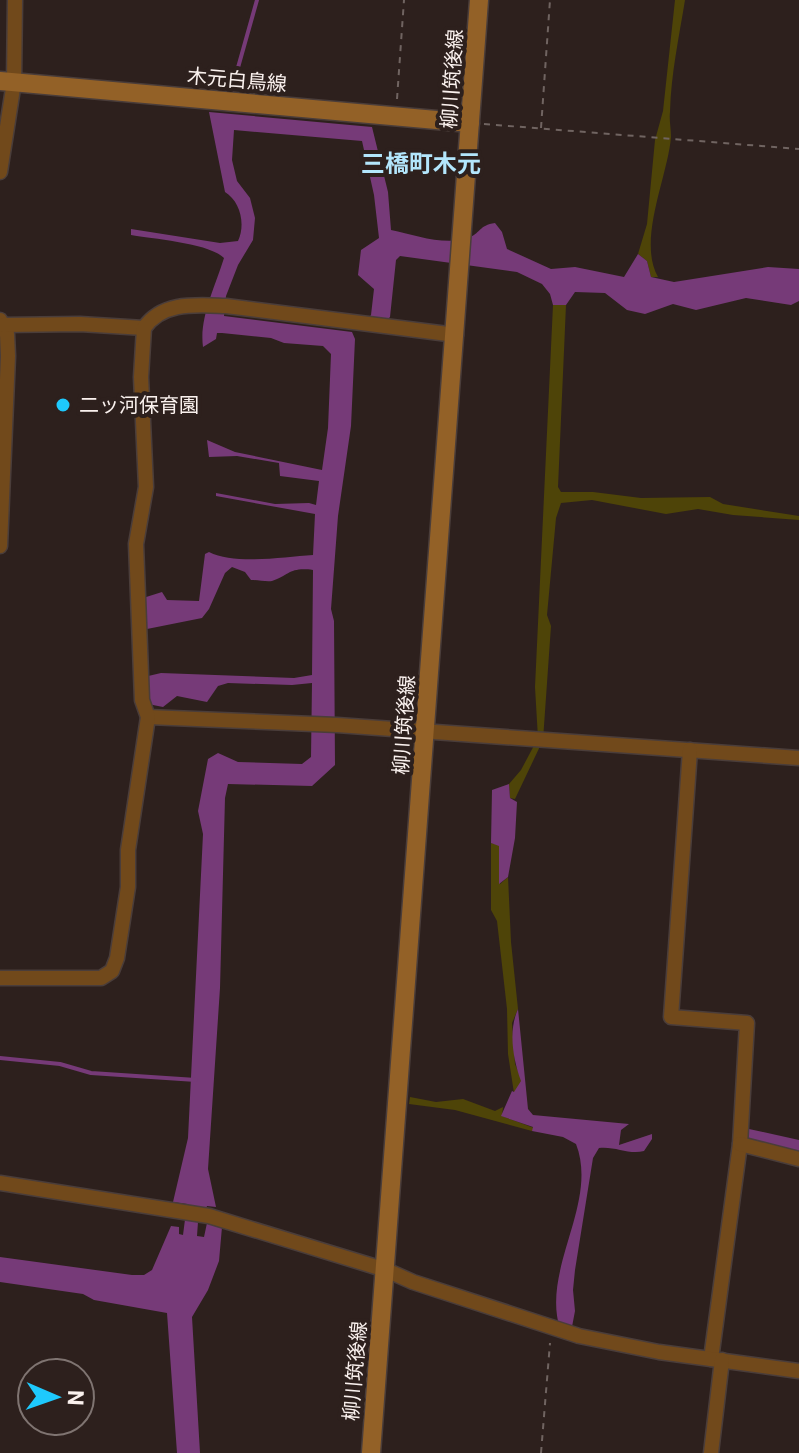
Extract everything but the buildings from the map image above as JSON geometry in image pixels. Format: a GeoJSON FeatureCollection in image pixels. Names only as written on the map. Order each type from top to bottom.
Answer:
{"type":"FeatureCollection","features":[{"type":"Feature","properties":{"kind":"main road","name":"柳川筑後線"},"geometry":{"type":"LineString","coordinates":[[371,1453],[479,0]]}},
{"type":"Feature","properties":{"kind":"main road","name":"木元白鳥線"},"geometry":{"type":"LineString","coordinates":[[7,81],[470,123]]}},
{"type":"Feature","properties":{"kind":"street"},"geometry":{"type":"LineString","coordinates":[[0,172],[15,0]]}},
{"type":"Feature","properties":{"kind":"street"},"geometry":{"type":"LineString","coordinates":[[0,978],[101,978],[112,971],[117,958],[128,887],[128,850],[148,717],[142,700],[136,544],[146,487],[141,377],[144,328],[159,311],[200,305],[456,335]]}},
{"type":"Feature","properties":{"kind":"street"},"geometry":{"type":"LineString","coordinates":[[0,546],[8,356],[7,334],[1,322],[144,328]]}},
{"type":"Feature","properties":{"kind":"street"},"geometry":{"type":"LineString","coordinates":[[148,717],[306,723],[799,758]]}},
{"type":"Feature","properties":{"kind":"street"},"geometry":{"type":"LineString","coordinates":[[690,750],[671,1017],[747,1023],[740,1144],[716,1360],[711,1453]]}},
{"type":"Feature","properties":{"kind":"street"},"geometry":{"type":"LineString","coordinates":[[740,1144],[799,1159]]}},
{"type":"Feature","properties":{"kind":"street"},"geometry":{"type":"LineString","coordinates":[[0,1183],[209,1216],[386,1270],[413,1282],[579,1336],[799,1371]]}},
{"type":"Feature","properties":{"kind":"path"},"geometry":{"type":"LineString","coordinates":[[396,116],[404,0]]}},
{"type":"Feature","properties":{"kind":"path"},"geometry":{"type":"LineString","coordinates":[[541,129],[550,0]]}},
{"type":"Feature","properties":{"kind":"path"},"geometry":{"type":"LineString","coordinates":[[470,123],[799,149]]}},
{"type":"Feature","properties":{"kind":"path"},"geometry":{"type":"LineString","coordinates":[[541,1453],[555,1328]]}},
{"type":"Feature","properties":{"kind":"shaded area"},"geometry":{"type":"Polygon","coordinates":[[[675,0],[685,0],[672,84],[669,153],[652,227],[652,262],[658,277],[651,277],[647,261],[638,254],[647,224],[655,140],[663,111],[675,0]]]}},
{"type":"Feature","properties":{"kind":"shaded area"},"geometry":{"type":"Polygon","coordinates":[[[209,112],[372,127],[388,192],[391,230],[449,241],[468,238],[495,223],[502,232],[507,249],[551,269],[575,267],[624,277],[638,254],[647,261],[651,277],[674,282],[768,267],[799,269],[799,301],[791,305],[746,298],[696,310],[673,304],[645,314],[627,310],[605,293],[575,292],[566,305],[553,305],[550,294],[542,284],[517,272],[400,256],[396,260],[390,317],[383,324],[368,319],[374,289],[358,275],[361,250],[379,238],[374,195],[362,141],[234,130],[232,160],[237,181],[250,198],[255,218],[253,240],[238,265],[226,296],[224,316],[352,332],[355,339],[351,426],[338,516],[331,609],[334,621],[335,765],[312,786],[228,784],[225,798],[220,988],[208,1169],[216,1207],[207,1206],[201,1222],[198,1222],[197,1236],[204,1237],[207,1223],[222,1227],[219,1261],[208,1290],[192,1317],[200,1453],[177,1453],[167,1313],[94,1300],[83,1294],[0,1282],[0,1257],[144,1275],[152,1270],[171,1226],[179,1227],[179,1234],[183,1235],[187,1204],[173,1202],[188,1138],[203,834],[198,811],[208,759],[218,753],[238,762],[302,764],[311,757],[312,683],[228,683],[218,686],[207,702],[177,696],[163,707],[148,704],[144,677],[161,673],[294,678],[312,675],[313,570],[294,571],[267,581],[251,580],[245,572],[232,567],[225,573],[202,618],[142,630],[143,598],[162,592],[167,600],[199,601],[205,554],[209,552],[245,559],[313,555],[315,514],[216,496],[216,493],[275,504],[316,505],[319,481],[280,476],[279,463],[237,456],[209,457],[207,440],[235,452],[322,470],[328,428],[331,354],[323,346],[222,333],[217,333],[216,339],[203,347],[203,325],[224,258],[194,245],[131,235],[131,229],[220,243],[238,241],[240,214],[225,192],[209,112]]]}},
{"type":"Feature","properties":{"kind":"shaded area"},"geometry":{"type":"Polygon","coordinates":[[[553,305],[566,305],[558,487],[561,492],[641,498],[710,497],[723,504],[799,516],[799,520],[698,509],[666,514],[592,500],[561,503],[556,518],[547,615],[551,626],[543,740],[515,799],[510,798],[509,784],[521,770],[538,738],[535,687],[553,305]]]}},
{"type":"Feature","properties":{"kind":"shaded area"},"geometry":{"type":"Polygon","coordinates":[[[509,784],[510,798],[517,802],[515,838],[508,877],[499,884],[499,846],[491,843],[492,790],[509,784]]]}},
{"type":"Feature","properties":{"kind":"shaded area"},"geometry":{"type":"Polygon","coordinates":[[[491,843],[499,845],[500,884],[508,877],[518,1009],[512,1023],[515,1064],[522,1081],[514,1093],[497,921],[491,910],[491,843]]]}},
{"type":"Feature","properties":{"kind":"shaded area"},"geometry":{"type":"Polygon","coordinates":[[[518,1009],[528,1109],[533,1115],[629,1124],[621,1130],[619,1145],[652,1134],[644,1151],[599,1148],[593,1158],[575,1270],[575,1311],[571,1332],[560,1329],[556,1306],[558,1283],[581,1189],[581,1166],[576,1144],[563,1137],[532,1131],[533,1127],[501,1116],[512,1091],[521,1081],[513,1045],[513,1026],[518,1009]]]}},
{"type":"Feature","properties":{"kind":"shaded area"},"geometry":{"type":"Polygon","coordinates":[[[410,1097],[436,1102],[463,1099],[495,1111],[503,1107],[502,1116],[534,1128],[532,1131],[455,1110],[409,1104],[410,1097]]]}},
{"type":"Feature","properties":{"kind":"shaded area"},"geometry":{"type":"Polygon","coordinates":[[[749,1129],[799,1140],[799,1153],[748,1139],[749,1129]]]}},
{"type":"Feature","properties":{"kind":"waterway"},"geometry":{"type":"LineString","coordinates":[[230,96],[257,0]]}},
{"type":"Feature","properties":{"kind":"waterway"},"geometry":{"type":"LineString","coordinates":[[0,1058],[60,1064],[91,1073],[196,1080]]}},
{"type":"Feature","properties":{"kind":"place","name":"二ッ河保育園"},"geometry":{"type":"Point","coordinates":[63,405]}},
{"type":"Feature","properties":{"kind":"district","name":"三橋町木元"},"geometry":{"type":"Point","coordinates":[421,164]}}]}
